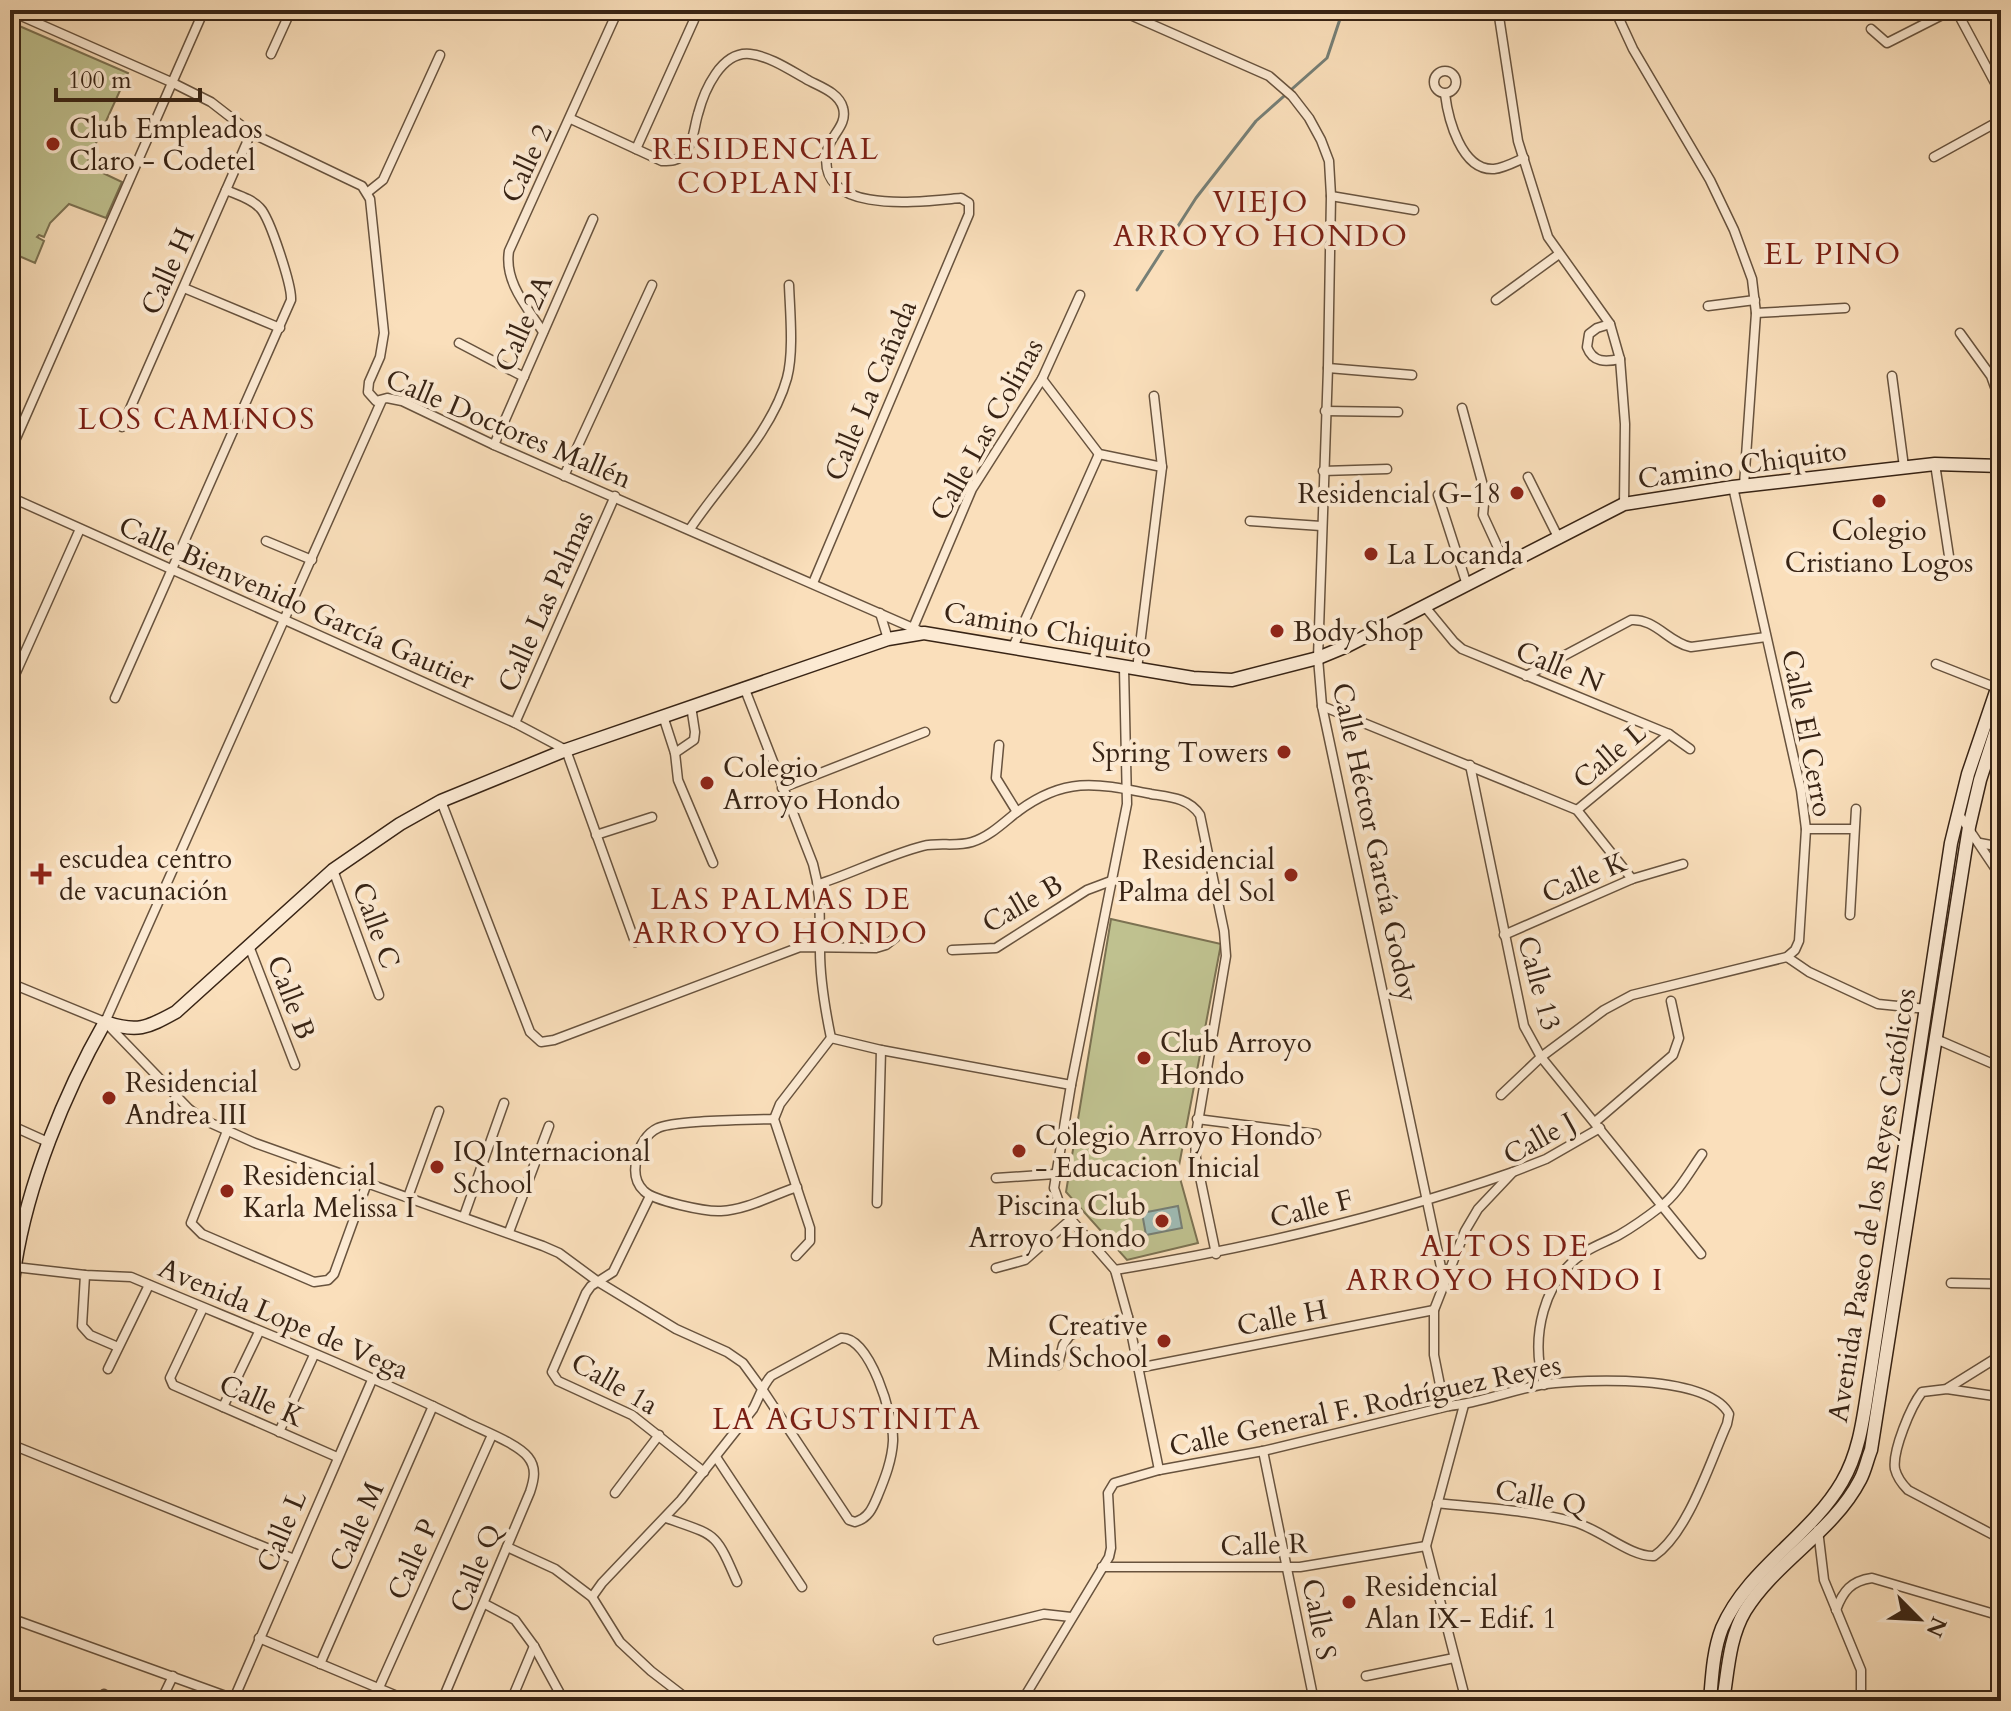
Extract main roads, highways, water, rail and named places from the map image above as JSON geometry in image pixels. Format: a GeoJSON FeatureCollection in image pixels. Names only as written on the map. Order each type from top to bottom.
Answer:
{"type":"FeatureCollection","features":[{"type":"Feature","properties":{"kind":"main road","name":"Camino Chiquito"},"geometry":{"type":"LineString","coordinates":[[10,1376],[15,1267],[32,1191],[90,1046],[105,1022],[125,1029],[147,1028],[176,1012],[333,870],[400,824],[441,801],[566,750],[918,630],[1130,668],[1193,678],[1232,680],[1318,658],[1426,608],[1624,504],[1738,486],[1904,467],[1935,464],[2001,466]]}},
{"type":"Feature","properties":{"kind":"main road","name":"Avenida Paseo de los Reyes Católicos"},"geometry":{"type":"LineString","coordinates":[[1926,1062],[1936,1039],[1969,827],[1999,683]]}},
{"type":"Feature","properties":{"kind":"main road","name":"Avenida Paseo de los Reyes Católicos"},"geometry":{"type":"LineString","coordinates":[[1710,1701],[1716,1650],[1730,1613],[1761,1571],[1846,1501],[1861,1479],[1871,1450],[1926,1062],[1927,1009],[1958,813],[1989,730],[2001,715]]}},
{"type":"Feature","properties":{"kind":"main road","name":"Avenida Paseo de los Reyes Católicos"},"geometry":{"type":"LineString","coordinates":[[1723,1701],[1734,1634],[1745,1612],[1760,1590],[1815,1527]]}},
{"type":"Feature","properties":{"kind":"water","name":"Piscina Club Arroyo Hondo"},"geometry":{"type":"Polygon","coordinates":[[[1178,1206],[1182,1228],[1146,1235],[1142,1213],[1178,1206]]]}},
{"type":"Feature","properties":{"kind":"waterway"},"geometry":{"type":"LineString","coordinates":[[1137,290],[1196,198],[1256,121],[1327,58],[1343,10]]}},
{"type":"Feature","properties":{"kind":"place","name":"Club Empleados Claro - Codetel"},"geometry":{"type":"Point","coordinates":[53,144]}},
{"type":"Feature","properties":{"kind":"place","name":"Residencial G-18"},"geometry":{"type":"Point","coordinates":[1517,493]}},
{"type":"Feature","properties":{"kind":"place","name":"Colegio Cristiano Logos"},"geometry":{"type":"Point","coordinates":[1879,501]}},
{"type":"Feature","properties":{"kind":"place","name":"La Locanda"},"geometry":{"type":"Point","coordinates":[1371,554]}},
{"type":"Feature","properties":{"kind":"place","name":"Body Shop"},"geometry":{"type":"Point","coordinates":[1277,631]}},
{"type":"Feature","properties":{"kind":"place","name":"Spring Towers"},"geometry":{"type":"Point","coordinates":[1284,752]}},
{"type":"Feature","properties":{"kind":"place","name":"Colegio Arroyo Hondo"},"geometry":{"type":"Point","coordinates":[707,783]}},
{"type":"Feature","properties":{"kind":"place","name":"escudea centro de vacunación"},"geometry":{"type":"Point","coordinates":[41,874]}},
{"type":"Feature","properties":{"kind":"place","name":"Residencial Palma del Sol"},"geometry":{"type":"Point","coordinates":[1291,875]}},
{"type":"Feature","properties":{"kind":"place","name":"Club Arroyo Hondo"},"geometry":{"type":"Point","coordinates":[1144,1058]}},
{"type":"Feature","properties":{"kind":"place","name":"Residencial Andrea III"},"geometry":{"type":"Point","coordinates":[109,1098]}},
{"type":"Feature","properties":{"kind":"place","name":"Colegio Arroyo Hondo - Educacion Inicial"},"geometry":{"type":"Point","coordinates":[1019,1151]}},
{"type":"Feature","properties":{"kind":"place","name":"IQ Internacional School"},"geometry":{"type":"Point","coordinates":[437,1167]}},
{"type":"Feature","properties":{"kind":"place","name":"Residencial Karla Melissa I"},"geometry":{"type":"Point","coordinates":[227,1191]}},
{"type":"Feature","properties":{"kind":"place","name":"Piscina Club Arroyo Hondo"},"geometry":{"type":"Point","coordinates":[1162,1221]}},
{"type":"Feature","properties":{"kind":"place","name":"Creative Minds School"},"geometry":{"type":"Point","coordinates":[1164,1341]}},
{"type":"Feature","properties":{"kind":"place","name":"Residencial Alan IX- Edif. 1"},"geometry":{"type":"Point","coordinates":[1349,1602]}},
{"type":"Feature","properties":{"kind":"district","name":"RESIDENCIAL COPLAN II"},"geometry":{"type":"Point","coordinates":[766,166]}},
{"type":"Feature","properties":{"kind":"district","name":"VIEJO ARROYO HONDO"},"geometry":{"type":"Point","coordinates":[1261,219]}},
{"type":"Feature","properties":{"kind":"district","name":"EL PINO"},"geometry":{"type":"Point","coordinates":[1833,254]}},
{"type":"Feature","properties":{"kind":"district","name":"LOS CAMINOS"},"geometry":{"type":"Point","coordinates":[197,419]}},
{"type":"Feature","properties":{"kind":"district","name":"LAS PALMAS DE ARROYO HONDO"},"geometry":{"type":"Point","coordinates":[781,916]}},
{"type":"Feature","properties":{"kind":"district","name":"ALTOS DE ARROYO HONDO I"},"geometry":{"type":"Point","coordinates":[1505,1263]}},
{"type":"Feature","properties":{"kind":"district","name":"LA AGUSTINITA"},"geometry":{"type":"Point","coordinates":[847,1419]}}]}
